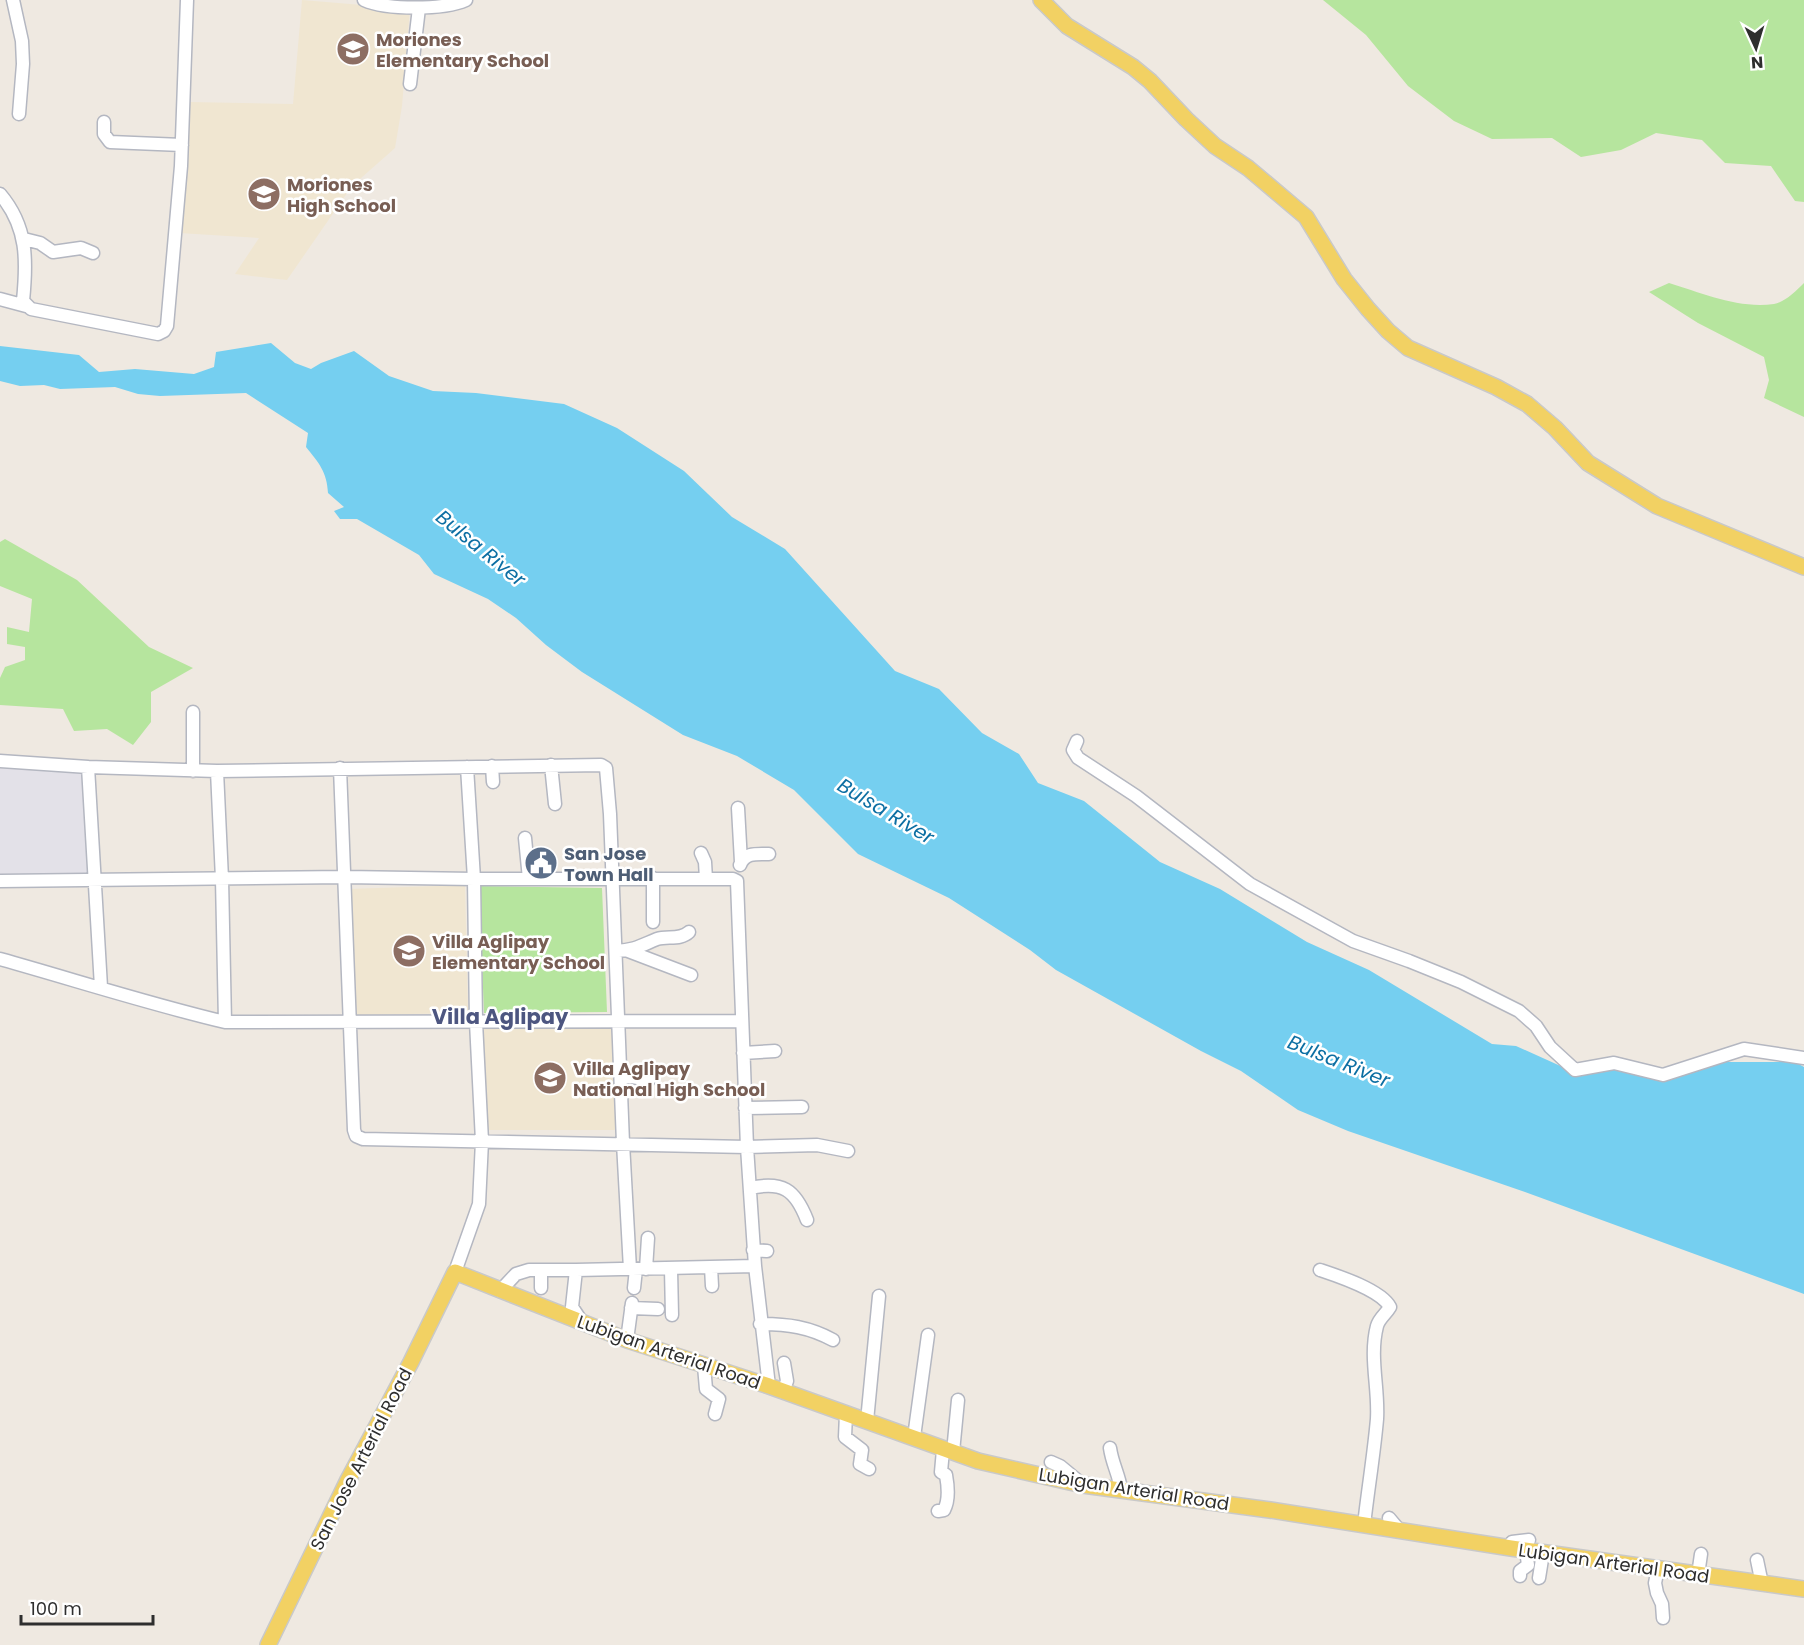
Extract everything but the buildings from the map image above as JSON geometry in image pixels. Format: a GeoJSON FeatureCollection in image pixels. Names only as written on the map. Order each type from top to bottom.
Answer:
{"type":"FeatureCollection","features":[{"type":"Feature","properties":{"kind":"main road"},"geometry":{"type":"LineString","coordinates":[[1041,0],[1067,26],[1133,67],[1215,146],[1248,168],[1306,217],[1344,279],[1388,331],[1408,348],[1496,387],[1527,404],[1555,428],[1588,463],[1657,506],[1804,567]]}},
{"type":"Feature","properties":{"kind":"main road","name":"Lubigan Arterial Road"},"geometry":{"type":"LineString","coordinates":[[455,1272],[627,1340],[776,1389],[978,1461],[1083,1485],[1400,1531],[1522,1546],[1543,1552],[1804,1589]]}},
{"type":"Feature","properties":{"kind":"main road","name":"San Jose Arterial Road"},"geometry":{"type":"LineString","coordinates":[[268,1645],[348,1480],[411,1362],[455,1272]]}},
{"type":"Feature","properties":{"kind":"street"},"geometry":{"type":"LineString","coordinates":[[13,0],[22,40],[23,64],[19,114]]}},
{"type":"Feature","properties":{"kind":"street"},"geometry":{"type":"LineString","coordinates":[[0,299],[31,309],[158,334],[164,331],[167,326],[182,145],[187,0]]}},
{"type":"Feature","properties":{"kind":"street"},"geometry":{"type":"LineString","coordinates":[[364,0],[372,3],[419,8],[446,7],[466,0]]}},
{"type":"Feature","properties":{"kind":"street"},"geometry":{"type":"LineString","coordinates":[[410,84],[419,8]]}},
{"type":"Feature","properties":{"kind":"street"},"geometry":{"type":"LineString","coordinates":[[104,122],[104,134],[110,142],[182,145]]}},
{"type":"Feature","properties":{"kind":"street"},"geometry":{"type":"LineString","coordinates":[[0,194],[12,210],[24,238],[26,268],[23,301],[26,306]]}},
{"type":"Feature","properties":{"kind":"street"},"geometry":{"type":"LineString","coordinates":[[24,238],[40,243],[53,252],[81,248],[93,253]]}},
{"type":"Feature","properties":{"kind":"street"},"geometry":{"type":"LineString","coordinates":[[193,712],[193,771]]}},
{"type":"Feature","properties":{"kind":"street"},"geometry":{"type":"LineString","coordinates":[[1077,741],[1073,750],[1078,758],[1136,796],[1250,884],[1353,941],[1461,982],[1520,1011],[1536,1026],[1550,1047],[1575,1070],[1614,1063],[1663,1075],[1744,1049],[1804,1059]]}},
{"type":"Feature","properties":{"kind":"street"},"geometry":{"type":"LineString","coordinates":[[0,761],[193,771],[551,765],[600,765],[606,768],[612,878],[621,950],[619,1023],[623,1143],[638,1269]]}},
{"type":"Feature","properties":{"kind":"street"},"geometry":{"type":"LineString","coordinates":[[551,765],[555,804]]}},
{"type":"Feature","properties":{"kind":"street"},"geometry":{"type":"LineString","coordinates":[[455,1272],[479,1204],[482,1141],[468,766]]}},
{"type":"Feature","properties":{"kind":"street"},"geometry":{"type":"LineString","coordinates":[[492,766],[493,782]]}},
{"type":"Feature","properties":{"kind":"street"},"geometry":{"type":"LineString","coordinates":[[88,767],[101,987]]}},
{"type":"Feature","properties":{"kind":"street"},"geometry":{"type":"LineString","coordinates":[[340,768],[356,1136],[363,1139],[747,1147],[817,1145],[848,1151]]}},
{"type":"Feature","properties":{"kind":"street"},"geometry":{"type":"LineString","coordinates":[[217,771],[225,1022]]}},
{"type":"Feature","properties":{"kind":"street"},"geometry":{"type":"LineString","coordinates":[[738,808],[741,862],[737,881],[753,1250],[760,1324],[776,1389],[787,1381],[784,1363]]}},
{"type":"Feature","properties":{"kind":"street"},"geometry":{"type":"LineString","coordinates":[[525,838],[529,879]]}},
{"type":"Feature","properties":{"kind":"street"},"geometry":{"type":"LineString","coordinates":[[701,853],[705,862],[706,879]]}},
{"type":"Feature","properties":{"kind":"street"},"geometry":{"type":"LineString","coordinates":[[741,862],[749,855],[769,854]]}},
{"type":"Feature","properties":{"kind":"street"},"geometry":{"type":"LineString","coordinates":[[0,881],[345,877],[653,878],[733,879],[737,881]]}},
{"type":"Feature","properties":{"kind":"street"},"geometry":{"type":"LineString","coordinates":[[653,878],[653,922]]}},
{"type":"Feature","properties":{"kind":"street"},"geometry":{"type":"LineString","coordinates":[[621,950],[639,948],[657,939],[684,936],[689,932]]}},
{"type":"Feature","properties":{"kind":"street"},"geometry":{"type":"LineString","coordinates":[[621,950],[691,975]]}},
{"type":"Feature","properties":{"kind":"street"},"geometry":{"type":"LineString","coordinates":[[0,959],[167,1008],[225,1022],[742,1021]]}},
{"type":"Feature","properties":{"kind":"street"},"geometry":{"type":"LineString","coordinates":[[743,1053],[775,1051]]}},
{"type":"Feature","properties":{"kind":"street"},"geometry":{"type":"LineString","coordinates":[[621,1075],[649,1080]]}},
{"type":"Feature","properties":{"kind":"street"},"geometry":{"type":"LineString","coordinates":[[746,1108],[802,1107]]}},
{"type":"Feature","properties":{"kind":"street"},"geometry":{"type":"LineString","coordinates":[[750,1188],[779,1186],[791,1192],[797,1198],[807,1220]]}},
{"type":"Feature","properties":{"kind":"street"},"geometry":{"type":"LineString","coordinates":[[634,1288],[648,1238]]}},
{"type":"Feature","properties":{"kind":"street"},"geometry":{"type":"LineString","coordinates":[[753,1250],[767,1251]]}},
{"type":"Feature","properties":{"kind":"street"},"geometry":{"type":"LineString","coordinates":[[501,1291],[516,1274],[529,1270],[755,1266]]}},
{"type":"Feature","properties":{"kind":"street"},"geometry":{"type":"LineString","coordinates":[[711,1267],[712,1286]]}},
{"type":"Feature","properties":{"kind":"street"},"geometry":{"type":"LineString","coordinates":[[671,1269],[672,1315]]}},
{"type":"Feature","properties":{"kind":"street"},"geometry":{"type":"LineString","coordinates":[[541,1270],[541,1288]]}},
{"type":"Feature","properties":{"kind":"street"},"geometry":{"type":"LineString","coordinates":[[576,1270],[572,1307],[582,1322]]}},
{"type":"Feature","properties":{"kind":"street"},"geometry":{"type":"LineString","coordinates":[[1320,1270],[1344,1278],[1386,1302],[1390,1307],[1377,1325],[1374,1373],[1377,1418],[1364,1525]]}},
{"type":"Feature","properties":{"kind":"street"},"geometry":{"type":"LineString","coordinates":[[867,1421],[879,1296]]}},
{"type":"Feature","properties":{"kind":"street"},"geometry":{"type":"LineString","coordinates":[[627,1340],[631,1306],[658,1309]]}},
{"type":"Feature","properties":{"kind":"street"},"geometry":{"type":"LineString","coordinates":[[760,1324],[804,1327],[834,1340]]}},
{"type":"Feature","properties":{"kind":"street"},"geometry":{"type":"LineString","coordinates":[[914,1437],[928,1335]]}},
{"type":"Feature","properties":{"kind":"street"},"geometry":{"type":"LineString","coordinates":[[704,1366],[700,1385],[719,1399],[715,1414]]}},
{"type":"Feature","properties":{"kind":"street"},"geometry":{"type":"LineString","coordinates":[[938,1511],[944,1510],[947,1503],[946,1475],[941,1472],[940,1468],[948,1451],[958,1400]]}},
{"type":"Feature","properties":{"kind":"street"},"geometry":{"type":"LineString","coordinates":[[846,1414],[845,1437],[862,1450],[860,1464],[870,1469]]}},
{"type":"Feature","properties":{"kind":"street"},"geometry":{"type":"LineString","coordinates":[[1110,1448],[1114,1468],[1119,1476],[1120,1490]]}},
{"type":"Feature","properties":{"kind":"street"},"geometry":{"type":"LineString","coordinates":[[1051,1462],[1060,1466],[1083,1485]]}},
{"type":"Feature","properties":{"kind":"street"},"geometry":{"type":"LineString","coordinates":[[1389,1518],[1400,1531]]}},
{"type":"Feature","properties":{"kind":"street"},"geometry":{"type":"LineString","coordinates":[[1520,1576],[1520,1571],[1528,1565],[1522,1546]]}},
{"type":"Feature","properties":{"kind":"street"},"geometry":{"type":"LineString","coordinates":[[1539,1578],[1543,1552]]}},
{"type":"Feature","properties":{"kind":"street"},"geometry":{"type":"LineString","coordinates":[[1698,1575],[1701,1554]]}},
{"type":"Feature","properties":{"kind":"street"},"geometry":{"type":"LineString","coordinates":[[1756,1560],[1762,1584]]}},
{"type":"Feature","properties":{"kind":"street"},"geometry":{"type":"LineString","coordinates":[[1658,1568],[1656,1589],[1662,1604],[1663,1618]]}},
{"type":"Feature","properties":{"kind":"shaded area","name":"Moriones High School"},"geometry":{"type":"Polygon","coordinates":[[[302,0],[410,9],[402,106],[395,148],[352,186],[287,280],[235,274],[259,238],[179,233],[188,102],[293,104],[302,0]]]}},
{"type":"Feature","properties":{"kind":"shaded area"},"geometry":{"type":"Polygon","coordinates":[[[0,764],[85,772],[89,876],[0,876],[0,764]]]}},
{"type":"Feature","properties":{"kind":"shaded area","name":"Villa Aglipay Elementary School"},"geometry":{"type":"Polygon","coordinates":[[[465,885],[468,1013],[355,1015],[349,889],[465,885]]]}},
{"type":"Feature","properties":{"kind":"shaded area","name":"Villa Aglipay National High School"},"geometry":{"type":"Polygon","coordinates":[[[483,1028],[612,1029],[617,1128],[614,1130],[486,1130],[483,1028]]]}},
{"type":"Feature","properties":{"kind":"green space"},"geometry":{"type":"Polygon","coordinates":[[[1323,0],[1804,0],[1804,202],[1795,201],[1771,166],[1725,163],[1702,140],[1656,133],[1621,150],[1581,157],[1552,138],[1492,139],[1454,121],[1408,86],[1366,35],[1323,0]]]}},
{"type":"Feature","properties":{"kind":"green space"},"geometry":{"type":"Polygon","coordinates":[[[1669,283],[1720,299],[1761,305],[1782,301],[1804,283],[1804,417],[1764,398],[1769,380],[1764,357],[1698,323],[1649,292],[1669,283]]]}},
{"type":"Feature","properties":{"kind":"green space"},"geometry":{"type":"Polygon","coordinates":[[[5,539],[77,580],[149,647],[193,668],[151,692],[151,722],[133,745],[107,729],[74,731],[63,709],[0,705],[0,678],[5,667],[25,660],[25,647],[7,644],[7,627],[29,632],[32,599],[0,586],[0,542],[5,539]]]}},
{"type":"Feature","properties":{"kind":"green space"},"geometry":{"type":"Polygon","coordinates":[[[479,886],[602,888],[607,1012],[484,1013],[479,886]]]}},
{"type":"Feature","properties":{"kind":"water","name":"Bulsa River"},"geometry":{"type":"Polygon","coordinates":[[[271,343],[295,363],[311,369],[354,351],[389,376],[433,391],[476,393],[564,404],[617,428],[684,471],[732,517],[785,549],[895,671],[939,689],[982,733],[1019,754],[1038,783],[1084,801],[1160,862],[1220,889],[1307,942],[1369,970],[1492,1044],[1516,1046],[1576,1073],[1613,1066],[1663,1079],[1716,1062],[1795,1062],[1804,1067],[1804,1294],[1525,1192],[1348,1131],[1298,1110],[1241,1071],[1056,970],[1030,950],[949,898],[858,854],[794,790],[737,756],[683,735],[582,672],[546,645],[516,618],[488,599],[434,574],[419,555],[357,519],[340,519],[334,511],[344,507],[328,493],[322,468],[306,447],[308,433],[246,393],[160,396],[138,394],[115,387],[60,389],[44,385],[20,386],[0,381],[0,346],[79,355],[99,372],[135,369],[194,374],[214,367],[216,352],[271,343]]]}},
{"type":"Feature","properties":{"kind":"place","name":"Moriones Elementary School"},"geometry":{"type":"Point","coordinates":[353,49]}},
{"type":"Feature","properties":{"kind":"place","name":"Moriones High School"},"geometry":{"type":"Point","coordinates":[264,194]}},
{"type":"Feature","properties":{"kind":"place","name":"San Jose Town Hall"},"geometry":{"type":"Point","coordinates":[541,863]}},
{"type":"Feature","properties":{"kind":"place","name":"Villa Aglipay Elementary School"},"geometry":{"type":"Point","coordinates":[409,951]}},
{"type":"Feature","properties":{"kind":"place","name":"Villa Aglipay National High School"},"geometry":{"type":"Point","coordinates":[550,1078]}},
{"type":"Feature","properties":{"kind":"district","name":"Villa Aglipay"},"geometry":{"type":"Point","coordinates":[500,1016]}}]}
